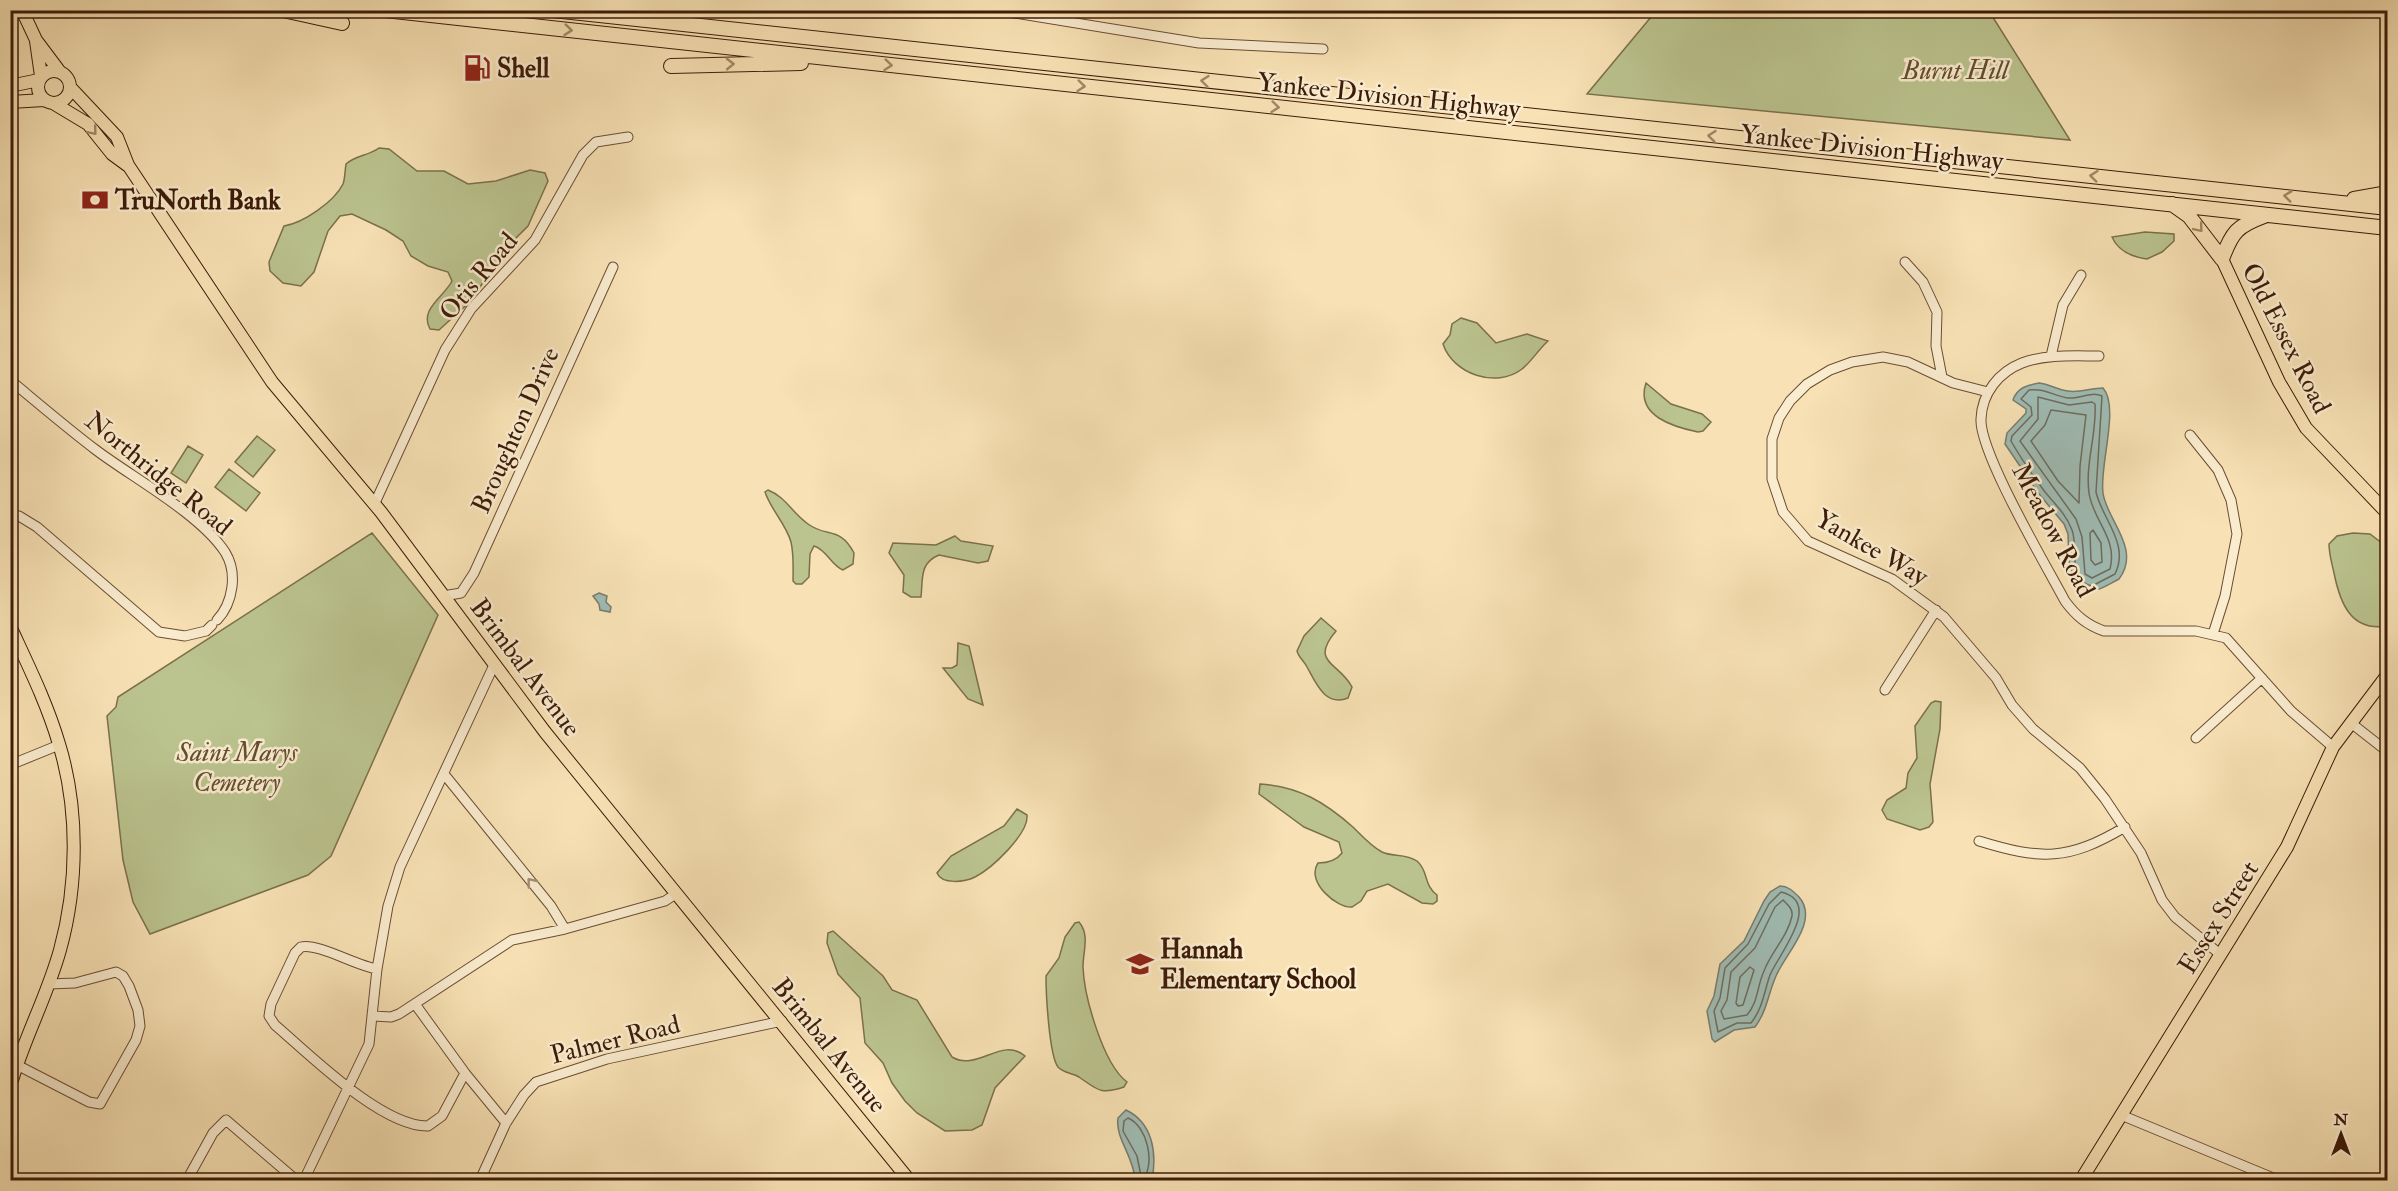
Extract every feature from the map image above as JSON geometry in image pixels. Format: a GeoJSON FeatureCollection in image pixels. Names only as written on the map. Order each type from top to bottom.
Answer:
{"type":"FeatureCollection","features":[{"type":"Feature","properties":{"kind":"highway"},"geometry":{"type":"LineString","coordinates":[[283,10],[342,23]]}},
{"type":"Feature","properties":{"kind":"highway","name":"Yankee Division Highway"},"geometry":{"type":"LineString","coordinates":[[385,10],[2388,228]]}},
{"type":"Feature","properties":{"kind":"highway","name":"Yankee Division Highway"},"geometry":{"type":"LineString","coordinates":[[554,10],[2388,208]]}},
{"type":"Feature","properties":{"kind":"highway"},"geometry":{"type":"LineString","coordinates":[[671,66],[860,62]]}},
{"type":"Feature","properties":{"kind":"highway"},"geometry":{"type":"LineString","coordinates":[[2330,201],[2388,193]]}},
{"type":"Feature","properties":{"kind":"highway"},"geometry":{"type":"LineString","coordinates":[[2170,203],[2189,216],[2222,259]]}},
{"type":"Feature","properties":{"kind":"highway"},"geometry":{"type":"LineString","coordinates":[[2222,259],[2230,237],[2238,229],[2267,214]]}},
{"type":"Feature","properties":{"kind":"main road"},"geometry":{"type":"LineString","coordinates":[[22,10],[36,40],[67,78],[70,87],[117,137],[128,165]]}},
{"type":"Feature","properties":{"kind":"main road"},"geometry":{"type":"LineString","coordinates":[[36,40],[40,78],[38,91],[49,102],[88,124],[112,154],[128,165]]}},
{"type":"Feature","properties":{"kind":"main road"},"geometry":{"type":"LineString","coordinates":[[10,86],[40,78],[50,71],[60,72]]}},
{"type":"Feature","properties":{"kind":"main road"},"geometry":{"type":"LineString","coordinates":[[10,102],[63,100],[70,87]]}},
{"type":"Feature","properties":{"kind":"main road","name":"Brimbal Avenue"},"geometry":{"type":"LineString","coordinates":[[128,165],[272,382],[374,505],[494,665],[909,1180]]}},
{"type":"Feature","properties":{"kind":"main road","name":"Old Essex Road"},"geometry":{"type":"LineString","coordinates":[[2222,259],[2279,382],[2306,428],[2388,514]]}},
{"type":"Feature","properties":{"kind":"main road"},"geometry":{"type":"LineString","coordinates":[[10,626],[59,745],[72,808],[72,882],[60,950],[10,1087]]}},
{"type":"Feature","properties":{"kind":"main road","name":"Essex Street"},"geometry":{"type":"LineString","coordinates":[[2081,1180],[2287,847],[2333,747],[2388,674]]}},
{"type":"Feature","properties":{"kind":"street"},"geometry":{"type":"LineString","coordinates":[[996,10],[1199,43],[1323,49]]}},
{"type":"Feature","properties":{"kind":"street","name":"Otis Road"},"geometry":{"type":"LineString","coordinates":[[374,505],[446,350],[471,309],[535,240],[583,155],[596,142],[628,137]]}},
{"type":"Feature","properties":{"kind":"street"},"geometry":{"type":"LineString","coordinates":[[1905,262],[1923,282],[1937,312],[1936,346],[1942,377]]}},
{"type":"Feature","properties":{"kind":"street","name":"Broughton Drive"},"geometry":{"type":"LineString","coordinates":[[443,596],[460,592],[474,573],[613,267]]}},
{"type":"Feature","properties":{"kind":"street"},"geometry":{"type":"LineString","coordinates":[[2051,356],[2063,305],[2081,275]]}},
{"type":"Feature","properties":{"kind":"street","name":"Meadow Road"},"geometry":{"type":"LineString","coordinates":[[2099,356],[2051,356],[2023,363],[2005,372],[1988,392],[1980,420],[1998,472],[2065,601],[2075,614],[2091,626],[2104,631],[2196,631],[2226,638],[2291,711],[2333,747]]}},
{"type":"Feature","properties":{"kind":"street","name":"Yankee Way"},"geometry":{"type":"LineString","coordinates":[[1988,392],[1942,377],[1908,362],[1883,357],[1852,362],[1830,370],[1807,384],[1779,418],[1772,439],[1772,479],[1783,512],[1808,541],[1892,579],[1936,610],[1961,635],[1989,669],[2019,713],[2033,729],[2080,768],[2125,827],[2141,853],[2162,900],[2175,917],[2221,955]]}},
{"type":"Feature","properties":{"kind":"street","name":"Northridge Road"},"geometry":{"type":"LineString","coordinates":[[10,380],[94,449],[205,530],[225,553],[231,569],[230,604],[206,631],[185,636],[159,632],[37,527],[19,516],[10,515]]}},
{"type":"Feature","properties":{"kind":"street"},"geometry":{"type":"LineString","coordinates":[[2190,435],[2218,470],[2231,500],[2237,534],[2225,596],[2213,634]]}},
{"type":"Feature","properties":{"kind":"street"},"geometry":{"type":"LineString","coordinates":[[1885,690],[1936,610]]}},
{"type":"Feature","properties":{"kind":"street"},"geometry":{"type":"LineString","coordinates":[[304,1180],[369,1044],[377,969],[393,885],[494,665]]}},
{"type":"Feature","properties":{"kind":"street"},"geometry":{"type":"LineString","coordinates":[[2196,738],[2262,678]]}},
{"type":"Feature","properties":{"kind":"street"},"geometry":{"type":"LineString","coordinates":[[2351,723],[2388,752]]}},
{"type":"Feature","properties":{"kind":"street"},"geometry":{"type":"LineString","coordinates":[[10,765],[59,745]]}},
{"type":"Feature","properties":{"kind":"street"},"geometry":{"type":"LineString","coordinates":[[444,774],[551,906],[565,929]]}},
{"type":"Feature","properties":{"kind":"street"},"geometry":{"type":"LineString","coordinates":[[1979,841],[2023,854],[2053,854],[2090,846],[2125,827]]}},
{"type":"Feature","properties":{"kind":"street"},"geometry":{"type":"LineString","coordinates":[[373,1016],[394,1016],[512,940],[565,929],[665,902],[677,893]]}},
{"type":"Feature","properties":{"kind":"street"},"geometry":{"type":"LineString","coordinates":[[377,969],[304,946],[295,953],[269,1008],[269,1016],[275,1025],[349,1089],[389,1113],[416,1125],[428,1126],[442,1116],[465,1073]]}},
{"type":"Feature","properties":{"kind":"street"},"geometry":{"type":"LineString","coordinates":[[17,1065],[89,1102],[100,1104],[136,1040],[140,1026],[138,1010],[123,976],[116,972],[75,983],[49,984]]}},
{"type":"Feature","properties":{"kind":"street"},"geometry":{"type":"LineString","coordinates":[[415,1004],[465,1073],[506,1123]]}},
{"type":"Feature","properties":{"kind":"street","name":"Palmer Road"},"geometry":{"type":"LineString","coordinates":[[480,1180],[506,1123],[524,1095],[536,1082],[607,1059],[782,1021]]}},
{"type":"Feature","properties":{"kind":"street"},"geometry":{"type":"LineString","coordinates":[[2121,1115],[2278,1180]]}},
{"type":"Feature","properties":{"kind":"street"},"geometry":{"type":"LineString","coordinates":[[187,1180],[213,1133],[226,1120],[296,1180]]}},
{"type":"Feature","properties":{"kind":"green space","name":"Burnt Hill"},"geometry":{"type":"Polygon","coordinates":[[[1656,11],[1989,11],[2070,140],[1587,94],[1656,11]]]}},
{"type":"Feature","properties":{"kind":"green space"},"geometry":{"type":"Polygon","coordinates":[[[379,148],[389,149],[417,171],[444,171],[468,184],[496,181],[530,170],[545,173],[548,181],[528,226],[513,241],[505,257],[485,279],[472,300],[439,330],[430,329],[427,322],[428,315],[430,309],[452,281],[448,272],[428,266],[411,256],[403,241],[352,214],[340,216],[328,231],[314,272],[301,286],[283,283],[270,271],[269,262],[284,226],[300,221],[333,198],[343,184],[346,164],[379,148]]]}},
{"type":"Feature","properties":{"kind":"green space"},"geometry":{"type":"Polygon","coordinates":[[[2145,232],[2174,234],[2174,241],[2162,252],[2147,259],[2126,252],[2112,237],[2145,232]]]}},
{"type":"Feature","properties":{"kind":"green space"},"geometry":{"type":"Polygon","coordinates":[[[1461,318],[1477,323],[1496,343],[1527,334],[1548,341],[1526,366],[1512,375],[1488,378],[1476,375],[1456,363],[1448,355],[1443,344],[1450,335],[1452,324],[1461,318]]]}},
{"type":"Feature","properties":{"kind":"green space"},"geometry":{"type":"Polygon","coordinates":[[[1646,383],[1671,404],[1702,414],[1711,422],[1703,431],[1698,432],[1678,427],[1659,418],[1646,404],[1644,394],[1646,383]]]}},
{"type":"Feature","properties":{"kind":"green space"},"geometry":{"type":"Polygon","coordinates":[[[257,436],[275,450],[253,477],[235,462],[257,436]]]}},
{"type":"Feature","properties":{"kind":"green space"},"geometry":{"type":"Polygon","coordinates":[[[188,446],[203,455],[186,483],[171,473],[188,446]]]}},
{"type":"Feature","properties":{"kind":"green space"},"geometry":{"type":"Polygon","coordinates":[[[229,469],[260,493],[246,511],[215,487],[229,469]]]}},
{"type":"Feature","properties":{"kind":"green space"},"geometry":{"type":"Polygon","coordinates":[[[768,490],[780,497],[808,524],[844,539],[854,553],[853,564],[843,570],[814,546],[810,554],[809,577],[802,584],[796,584],[793,581],[791,542],[768,499],[765,492],[768,490]]]}},
{"type":"Feature","properties":{"kind":"green space","name":"Saint Marys Cemetery"},"geometry":{"type":"Polygon","coordinates":[[[372,533],[438,615],[331,856],[308,875],[150,934],[133,902],[123,860],[107,716],[116,707],[118,697],[372,533]]]}},
{"type":"Feature","properties":{"kind":"green space"},"geometry":{"type":"Polygon","coordinates":[[[2353,533],[2370,534],[2387,547],[2387,626],[2375,627],[2356,620],[2349,613],[2340,595],[2329,544],[2337,536],[2353,533]]]}},
{"type":"Feature","properties":{"kind":"green space"},"geometry":{"type":"Polygon","coordinates":[[[955,536],[961,541],[993,546],[988,561],[978,563],[939,555],[925,567],[921,597],[911,597],[903,592],[904,575],[889,553],[893,543],[936,545],[955,536]]]}},
{"type":"Feature","properties":{"kind":"green space"},"geometry":{"type":"Polygon","coordinates":[[[1321,618],[1336,631],[1328,642],[1325,650],[1326,656],[1352,687],[1348,698],[1333,699],[1322,692],[1297,651],[1304,636],[1321,618]]]}},
{"type":"Feature","properties":{"kind":"green space"},"geometry":{"type":"Polygon","coordinates":[[[958,643],[969,646],[983,705],[968,699],[943,668],[952,668],[957,665],[958,643]]]}},
{"type":"Feature","properties":{"kind":"green space"},"geometry":{"type":"Polygon","coordinates":[[[1941,702],[1940,729],[1930,784],[1933,822],[1929,827],[1920,830],[1887,819],[1882,810],[1887,800],[1906,788],[1908,773],[1917,758],[1915,726],[1931,703],[1941,702]]]}},
{"type":"Feature","properties":{"kind":"green space"},"geometry":{"type":"Polygon","coordinates":[[[1260,784],[1287,788],[1310,797],[1332,810],[1382,852],[1417,861],[1430,887],[1437,895],[1437,901],[1433,904],[1422,903],[1388,884],[1367,891],[1361,901],[1352,907],[1339,904],[1319,886],[1315,870],[1318,863],[1332,861],[1342,853],[1339,842],[1304,827],[1259,794],[1260,784]]]}},
{"type":"Feature","properties":{"kind":"green space"},"geometry":{"type":"Polygon","coordinates":[[[1017,809],[1027,815],[1026,823],[1016,841],[999,859],[971,879],[949,881],[940,877],[937,873],[951,856],[1004,826],[1017,809]]]}},
{"type":"Feature","properties":{"kind":"green space"},"geometry":{"type":"Polygon","coordinates":[[[1079,922],[1085,938],[1084,980],[1096,1029],[1110,1061],[1127,1082],[1124,1087],[1110,1091],[1100,1090],[1079,1077],[1062,1071],[1058,1067],[1052,1050],[1046,976],[1059,958],[1065,937],[1075,923],[1079,922]]]}},
{"type":"Feature","properties":{"kind":"green space"},"geometry":{"type":"Polygon","coordinates":[[[833,931],[883,976],[892,990],[917,1000],[952,1057],[971,1060],[1007,1050],[1016,1051],[1025,1056],[995,1088],[982,1125],[972,1130],[945,1131],[917,1113],[905,1101],[892,1083],[883,1063],[865,1043],[860,998],[838,974],[827,943],[828,933],[833,931]]]}},
{"type":"Feature","properties":{"kind":"water"},"geometry":{"type":"Polygon","coordinates":[[[2039,383],[2072,391],[2103,388],[2108,397],[2110,409],[2103,493],[2105,503],[2121,534],[2127,557],[2125,568],[2119,579],[2097,590],[2086,590],[2075,583],[2069,562],[2068,534],[2064,524],[2039,494],[2005,444],[2007,433],[2026,413],[2026,409],[2013,400],[2015,396],[2023,388],[2039,383]]]}},
{"type":"Feature","properties":{"kind":"water"},"geometry":{"type":"Polygon","coordinates":[[[599,593],[607,596],[606,602],[611,607],[610,612],[600,610],[593,596],[599,593]]]}},
{"type":"Feature","properties":{"kind":"water"},"geometry":{"type":"Polygon","coordinates":[[[1780,886],[1792,891],[1804,906],[1806,916],[1799,937],[1780,967],[1765,1009],[1755,1027],[1734,1030],[1715,1042],[1712,1039],[1707,1011],[1714,996],[1720,964],[1744,941],[1764,901],[1770,892],[1780,886]]]}},
{"type":"Feature","properties":{"kind":"water"},"geometry":{"type":"Polygon","coordinates":[[[1126,1110],[1142,1123],[1151,1140],[1154,1160],[1152,1180],[1135,1180],[1132,1163],[1118,1126],[1118,1118],[1126,1110]]]}},
{"type":"Feature","properties":{"kind":"place","name":"Shell"},"geometry":{"type":"Point","coordinates":[477,68]}},
{"type":"Feature","properties":{"kind":"place","name":"TruNorth Bank"},"geometry":{"type":"Point","coordinates":[95,200]}},
{"type":"Feature","properties":{"kind":"place","name":"Hannah Elementary School"},"geometry":{"type":"Point","coordinates":[1140,964]}}]}
